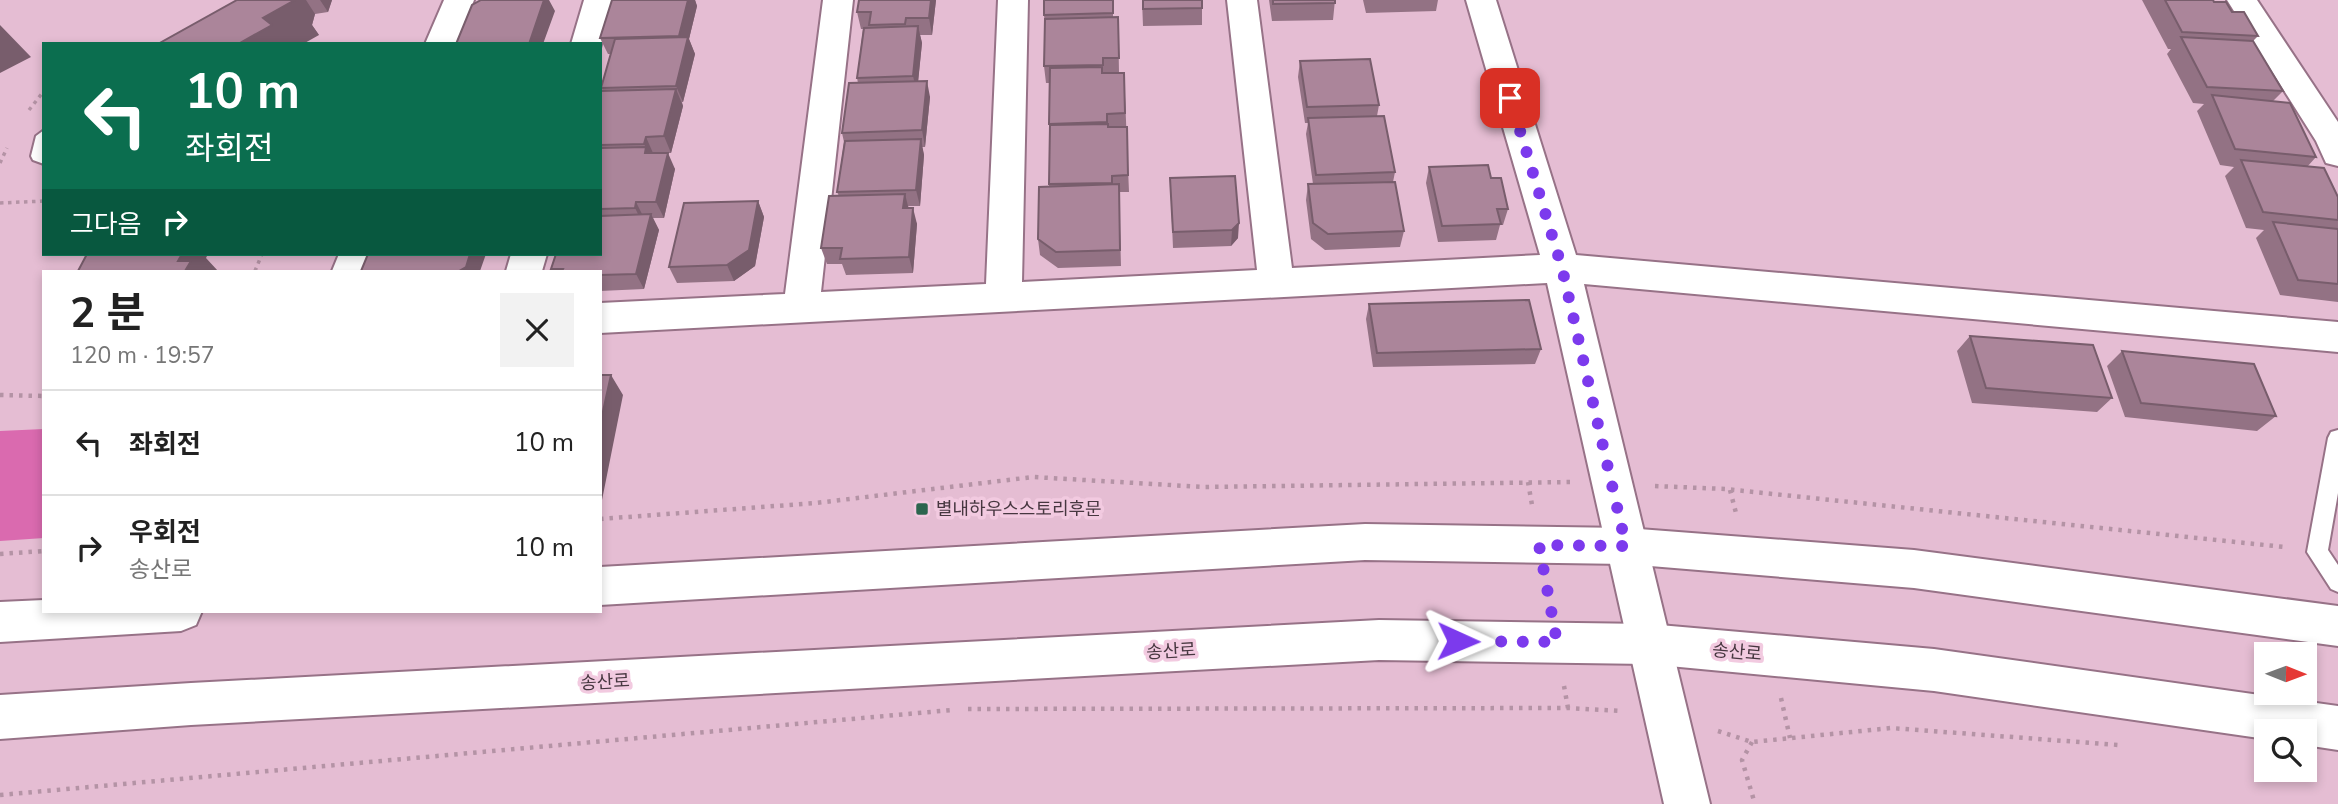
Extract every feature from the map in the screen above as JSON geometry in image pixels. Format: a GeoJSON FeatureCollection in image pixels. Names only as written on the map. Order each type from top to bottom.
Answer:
{"type":"FeatureCollection","features":[{"type":"Feature","properties":{"kind":"street"},"geometry":{"type":"LineString","coordinates":[[442,42],[459,0]]}},
{"type":"Feature","properties":{"kind":"street"},"geometry":{"type":"LineString","coordinates":[[588,42],[599,0]]}},
{"type":"Feature","properties":{"kind":"street"},"geometry":{"type":"LineString","coordinates":[[801,308],[838,0]]}},
{"type":"Feature","properties":{"kind":"street"},"geometry":{"type":"LineString","coordinates":[[1004,297],[1013,0]]}},
{"type":"Feature","properties":{"kind":"street"},"geometry":{"type":"LineString","coordinates":[[1242,0],[1276,283]]}},
{"type":"Feature","properties":{"kind":"street"},"geometry":{"type":"LineString","coordinates":[[1481,0],[1562,268],[1687,804]]}},
{"type":"Feature","properties":{"kind":"street"},"geometry":{"type":"LineString","coordinates":[[2242,0],[2332,139],[2338,154]]}},
{"type":"Feature","properties":{"kind":"street"},"geometry":{"type":"LineString","coordinates":[[602,318],[1562,268],[2338,337]]}},
{"type":"Feature","properties":{"kind":"street"},"geometry":{"type":"LineString","coordinates":[[602,586],[1365,542],[1626,546],[1914,569],[2338,626]]}},
{"type":"Feature","properties":{"kind":"street"},"geometry":{"type":"LineString","coordinates":[[0,622],[148,613]]}},
{"type":"Feature","properties":{"kind":"street","name":"송산로"},"geometry":{"type":"LineString","coordinates":[[0,717],[205,703],[1379,640],[1648,644],[1934,670],[2338,728]]}},
{"type":"Feature","properties":{"kind":"lane"},"geometry":{"type":"LineString","coordinates":[[2338,438],[2317,552],[2338,582]]}},
{"type":"Feature","properties":{"kind":"path"},"geometry":{"type":"LineString","coordinates":[[0,203],[42,201]]}},
{"type":"Feature","properties":{"kind":"path"},"geometry":{"type":"LineString","coordinates":[[0,396],[42,396]]}},
{"type":"Feature","properties":{"kind":"path"},"geometry":{"type":"LineString","coordinates":[[1528,482],[1539,545]]}},
{"type":"Feature","properties":{"kind":"path"},"geometry":{"type":"LineString","coordinates":[[0,554],[42,551]]}},
{"type":"Feature","properties":{"kind":"path"},"geometry":{"type":"LineString","coordinates":[[1557,642],[1568,708]]}},
{"type":"Feature","properties":{"kind":"path"},"geometry":{"type":"LineString","coordinates":[[0,795],[963,709],[1568,708],[1665,714],[1752,742],[1891,728],[2121,745]]}},
{"type":"Feature","properties":{"kind":"path"},"geometry":{"type":"LineString","coordinates":[[1752,742],[1742,760],[1755,804]]}},
{"type":"Feature","properties":{"kind":"shaded area"},"geometry":{"type":"Polygon","coordinates":[[[42,429],[42,538],[0,541],[0,431],[42,429]]]}},
{"type":"Feature","properties":{"kind":"building"},"geometry":{"type":"Polygon","coordinates":[[[237,0],[295,0],[263,18],[272,25],[242,42],[162,42],[237,0]]]}},
{"type":"Feature","properties":{"kind":"building"},"geometry":{"type":"Polygon","coordinates":[[[481,0],[544,0],[530,42],[457,42],[472,5],[481,0]]]}},
{"type":"Feature","properties":{"kind":"building"},"geometry":{"type":"Polygon","coordinates":[[[612,0],[688,0],[679,36],[600,38],[612,0]]]}},
{"type":"Feature","properties":{"kind":"building"},"geometry":{"type":"Polygon","coordinates":[[[859,0],[931,0],[929,18],[906,18],[905,24],[869,25],[871,12],[857,12],[859,0]]]}},
{"type":"Feature","properties":{"kind":"building"},"geometry":{"type":"Polygon","coordinates":[[[1044,0],[1113,0],[1113,13],[1044,15],[1044,0]]]}},
{"type":"Feature","properties":{"kind":"building"},"geometry":{"type":"Polygon","coordinates":[[[1143,0],[1202,0],[1202,8],[1143,9],[1143,0]]]}},
{"type":"Feature","properties":{"kind":"building"},"geometry":{"type":"Polygon","coordinates":[[[1273,0],[1335,0],[1335,3],[1273,4],[1273,0]]]}},
{"type":"Feature","properties":{"kind":"building"},"geometry":{"type":"Polygon","coordinates":[[[2165,0],[2226,2],[2232,12],[2244,12],[2258,36],[2182,32],[2165,0]]]}},
{"type":"Feature","properties":{"kind":"building"},"geometry":{"type":"Polygon","coordinates":[[[1118,17],[1119,58],[1103,58],[1103,65],[1044,66],[1045,19],[1118,17]]]}},
{"type":"Feature","properties":{"kind":"building"},"geometry":{"type":"Polygon","coordinates":[[[918,26],[913,76],[857,78],[864,28],[918,26]]]}},
{"type":"Feature","properties":{"kind":"building"},"geometry":{"type":"Polygon","coordinates":[[[688,37],[676,86],[602,88],[615,39],[688,37]]]}},
{"type":"Feature","properties":{"kind":"building"},"geometry":{"type":"Polygon","coordinates":[[[2181,37],[2253,41],[2283,91],[2207,87],[2181,37]]]}},
{"type":"Feature","properties":{"kind":"building"},"geometry":{"type":"Polygon","coordinates":[[[1370,59],[1379,105],[1307,107],[1300,61],[1370,59]]]}},
{"type":"Feature","properties":{"kind":"building"},"geometry":{"type":"Polygon","coordinates":[[[1102,67],[1102,73],[1124,73],[1125,113],[1107,114],[1107,122],[1049,124],[1050,68],[1102,67]]]}},
{"type":"Feature","properties":{"kind":"building"},"geometry":{"type":"Polygon","coordinates":[[[927,81],[922,130],[842,133],[849,83],[927,81]]]}},
{"type":"Feature","properties":{"kind":"building"},"geometry":{"type":"Polygon","coordinates":[[[676,89],[664,136],[646,137],[644,144],[602,145],[602,91],[676,89]]]}},
{"type":"Feature","properties":{"kind":"building"},"geometry":{"type":"Polygon","coordinates":[[[2212,95],[2290,103],[2316,157],[2235,149],[2212,95]]]}},
{"type":"Feature","properties":{"kind":"building"},"geometry":{"type":"Polygon","coordinates":[[[1384,116],[1395,172],[1316,175],[1308,118],[1384,116]]]}},
{"type":"Feature","properties":{"kind":"building"},"geometry":{"type":"Polygon","coordinates":[[[1108,124],[1108,127],[1127,127],[1128,175],[1112,176],[1112,183],[1049,184],[1050,125],[1108,124]]]}},
{"type":"Feature","properties":{"kind":"building"},"geometry":{"type":"Polygon","coordinates":[[[921,139],[916,190],[837,192],[845,141],[921,139]]]}},
{"type":"Feature","properties":{"kind":"building"},"geometry":{"type":"Polygon","coordinates":[[[646,147],[645,153],[668,153],[656,202],[636,202],[635,208],[602,209],[602,148],[646,147]]]}},
{"type":"Feature","properties":{"kind":"building"},"geometry":{"type":"Polygon","coordinates":[[[2241,160],[2324,168],[2338,197],[2338,220],[2263,212],[2241,160]]]}},
{"type":"Feature","properties":{"kind":"building"},"geometry":{"type":"Polygon","coordinates":[[[1488,165],[1491,178],[1501,178],[1508,209],[1497,209],[1501,224],[1442,226],[1429,167],[1488,165]]]}},
{"type":"Feature","properties":{"kind":"building"},"geometry":{"type":"Polygon","coordinates":[[[1235,176],[1239,223],[1232,230],[1173,232],[1170,178],[1235,176]]]}},
{"type":"Feature","properties":{"kind":"building"},"geometry":{"type":"Polygon","coordinates":[[[1395,182],[1404,231],[1328,234],[1313,223],[1308,184],[1395,182]]]}},
{"type":"Feature","properties":{"kind":"building"},"geometry":{"type":"Polygon","coordinates":[[[1119,184],[1120,250],[1056,252],[1038,239],[1039,187],[1119,184]]]}},
{"type":"Feature","properties":{"kind":"building"},"geometry":{"type":"Polygon","coordinates":[[[905,194],[903,208],[913,208],[909,257],[840,259],[842,248],[821,248],[829,196],[905,194]]]}},
{"type":"Feature","properties":{"kind":"building"},"geometry":{"type":"Polygon","coordinates":[[[758,201],[749,250],[727,265],[669,267],[684,203],[758,201]]]}},
{"type":"Feature","properties":{"kind":"building"},"geometry":{"type":"Polygon","coordinates":[[[651,214],[636,274],[602,275],[602,270],[551,269],[555,256],[602,256],[602,216],[651,214]]]}},
{"type":"Feature","properties":{"kind":"building"},"geometry":{"type":"Polygon","coordinates":[[[2273,222],[2338,229],[2338,284],[2298,280],[2273,222]]]}},
{"type":"Feature","properties":{"kind":"building"},"geometry":{"type":"Polygon","coordinates":[[[86,256],[181,256],[178,261],[191,261],[186,270],[79,270],[86,256]]]}},
{"type":"Feature","properties":{"kind":"building"},"geometry":{"type":"Polygon","coordinates":[[[367,256],[469,256],[466,267],[461,270],[361,270],[367,256]]]}},
{"type":"Feature","properties":{"kind":"building"},"geometry":{"type":"Polygon","coordinates":[[[1529,300],[1541,349],[1377,353],[1369,304],[1529,300]]]}},
{"type":"Feature","properties":{"kind":"building"},"geometry":{"type":"Polygon","coordinates":[[[1970,336],[2093,345],[2112,398],[1986,388],[1970,336]]]}},
{"type":"Feature","properties":{"kind":"building"},"geometry":{"type":"Polygon","coordinates":[[[2122,351],[2254,364],[2276,416],[2141,403],[2122,351]]]}},
{"type":"Feature","properties":{"kind":"building"},"geometry":{"type":"Polygon","coordinates":[[[602,375],[611,375],[602,416],[602,375]]]}},
{"type":"Feature","properties":{"kind":"place","name":"별내하우스스토리후문"},"geometry":{"type":"Point","coordinates":[922,509]}},
{"type":"Feature","properties":{"kind":"route"},"geometry":{"type":"LineString","coordinates":[[1458,641],[1557,642],[1539,545],[1626,546],[1562,268],[1510,98]]}}]}
